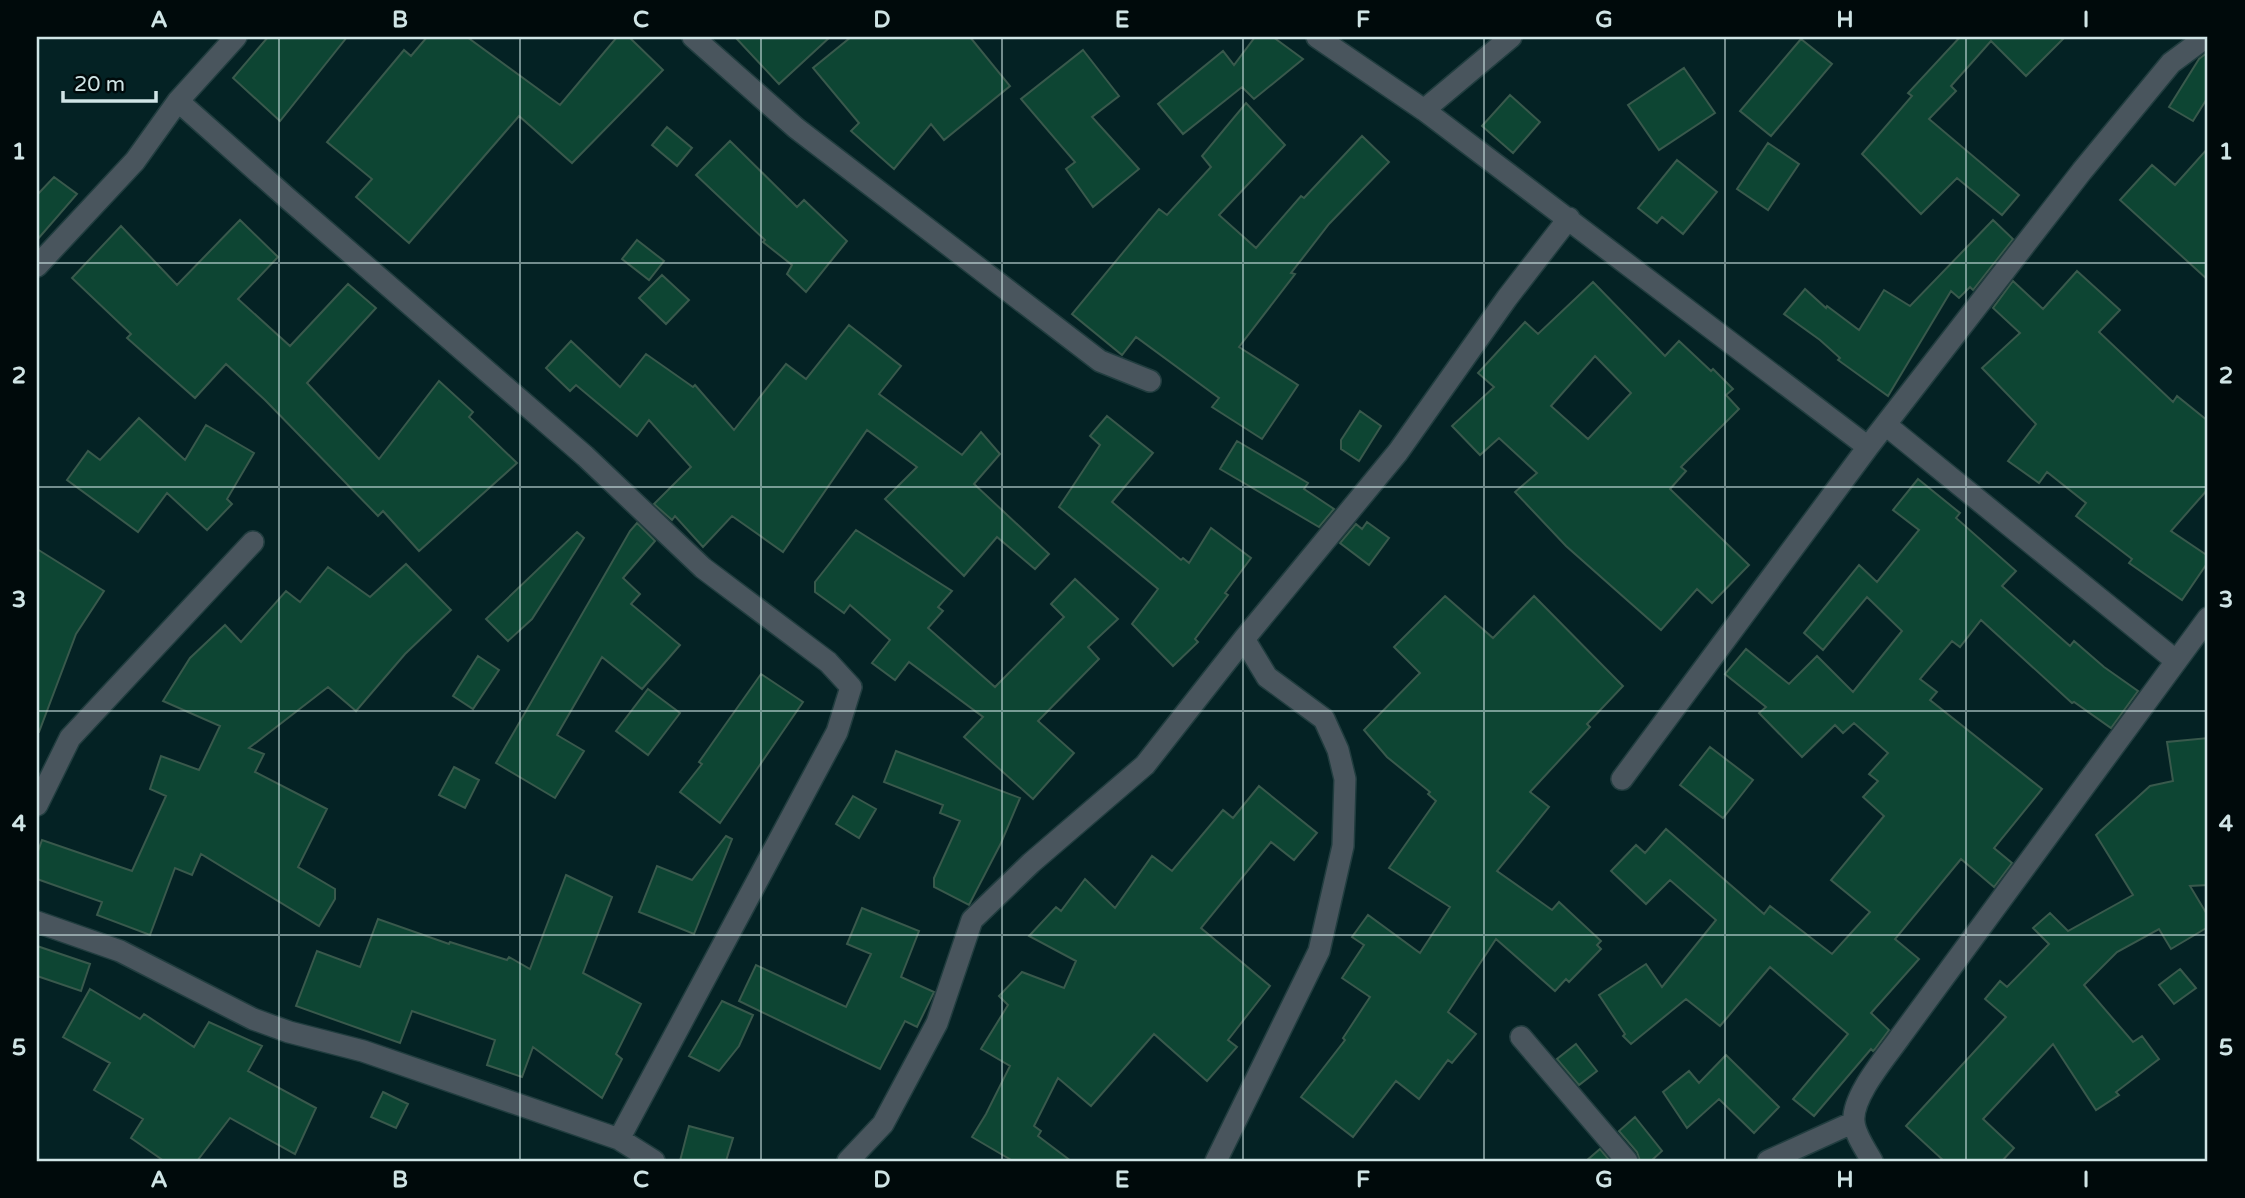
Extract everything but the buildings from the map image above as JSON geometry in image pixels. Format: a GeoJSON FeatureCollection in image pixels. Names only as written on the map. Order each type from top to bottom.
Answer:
{"type":"FeatureCollection","features":[{"type":"Feature","properties":{"kind":"street"},"geometry":{"type":"LineString","coordinates":[[37,266],[135,161],[178,101],[236,37]]}},
{"type":"Feature","properties":{"kind":"street"},"geometry":{"type":"LineString","coordinates":[[693,37],[796,128],[1100,361],[1150,381]]}},
{"type":"Feature","properties":{"kind":"street"},"geometry":{"type":"LineString","coordinates":[[1317,37],[1424,110],[1868,447]]}},
{"type":"Feature","properties":{"kind":"street"},"geometry":{"type":"LineString","coordinates":[[1424,110],[1511,37]]}},
{"type":"Feature","properties":{"kind":"street"},"geometry":{"type":"LineString","coordinates":[[1622,779],[1868,447],[2082,171],[2171,63],[2206,37]]}},
{"type":"Feature","properties":{"kind":"street"},"geometry":{"type":"LineString","coordinates":[[178,101],[585,456],[702,568],[828,662],[850,687],[837,732],[619,1139]]}},
{"type":"Feature","properties":{"kind":"street"},"geometry":{"type":"LineString","coordinates":[[848,1161],[883,1124],[937,1023],[972,920],[1031,863],[1145,765],[1244,639],[1398,452],[1507,298],[1569,218]]}},
{"type":"Feature","properties":{"kind":"street"},"geometry":{"type":"LineString","coordinates":[[1886,425],[2175,660]]}},
{"type":"Feature","properties":{"kind":"street"},"geometry":{"type":"LineString","coordinates":[[37,805],[69,738],[253,542]]}},
{"type":"Feature","properties":{"kind":"street"},"geometry":{"type":"LineString","coordinates":[[1872,1161],[1854,1122],[1857,1102],[1900,1037],[2208,618]]}},
{"type":"Feature","properties":{"kind":"street"},"geometry":{"type":"LineString","coordinates":[[1216,1161],[1319,951],[1343,846],[1345,779],[1338,750],[1324,719],[1267,677],[1244,639]]}},
{"type":"Feature","properties":{"kind":"street"},"geometry":{"type":"LineString","coordinates":[[37,922],[120,951],[253,1019],[289,1032],[363,1051],[619,1139],[654,1161]]}},
{"type":"Feature","properties":{"kind":"street"},"geometry":{"type":"LineString","coordinates":[[1521,1037],[1627,1161]]}},
{"type":"Feature","properties":{"kind":"street"},"geometry":{"type":"LineString","coordinates":[[1768,1161],[1854,1122]]}}]}
